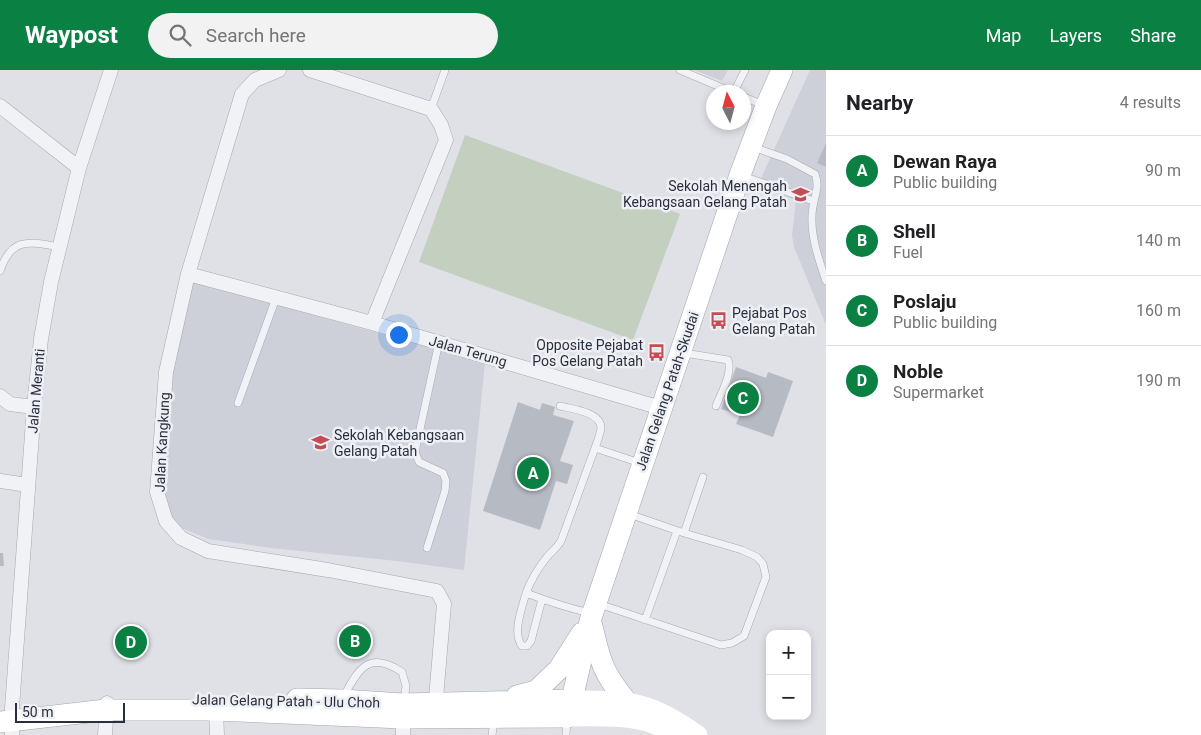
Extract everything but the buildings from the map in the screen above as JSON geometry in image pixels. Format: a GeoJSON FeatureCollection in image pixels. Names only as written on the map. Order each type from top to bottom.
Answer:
{"type":"FeatureCollection","features":[{"type":"Feature","properties":{"kind":"main road","name":"Jalan Gelang Patah-Skudai"},"geometry":{"type":"LineString","coordinates":[[569,717],[593,613],[740,175],[782,70]]}},
{"type":"Feature","properties":{"kind":"main road"},"geometry":{"type":"LineString","coordinates":[[593,613],[600,660],[610,682],[626,701]]}},
{"type":"Feature","properties":{"kind":"main road"},"geometry":{"type":"LineString","coordinates":[[494,718],[536,691],[559,669],[593,613]]}},
{"type":"Feature","properties":{"kind":"main road","name":"Jalan Gelang Patah - Ulu Choh"},"geometry":{"type":"LineString","coordinates":[[7,719],[106,705],[191,698],[339,708],[403,719],[435,711],[494,718],[569,717]]}},
{"type":"Feature","properties":{"kind":"main road"},"geometry":{"type":"LineString","coordinates":[[569,717],[626,701],[661,711],[698,735]]}},
{"type":"Feature","properties":{"kind":"main road","name":"Jalan Gelang Patah - Ulu Choh"},"geometry":{"type":"LineString","coordinates":[[106,705],[216,710],[339,708]]}},
{"type":"Feature","properties":{"kind":"main road"},"geometry":{"type":"LineString","coordinates":[[569,717],[626,717],[644,720],[658,725],[675,735]]}},
{"type":"Feature","properties":{"kind":"street","name":"Jalan Meranti"},"geometry":{"type":"LineString","coordinates":[[7,719],[41,339],[51,282],[79,168],[111,70]]}},
{"type":"Feature","properties":{"kind":"street","name":"Jalan Kangkung"},"geometry":{"type":"LineString","coordinates":[[279,70],[256,80],[242,94],[188,274],[166,372],[157,492],[166,521],[181,538],[208,551],[328,570],[437,591],[444,604],[435,711]]}},
{"type":"Feature","properties":{"kind":"street"},"geometry":{"type":"LineString","coordinates":[[310,70],[432,109],[442,125],[446,140],[372,323]]}},
{"type":"Feature","properties":{"kind":"street"},"geometry":{"type":"LineString","coordinates":[[0,106],[79,168]]}},
{"type":"Feature","properties":{"kind":"street","name":"Jalan Terung"},"geometry":{"type":"LineString","coordinates":[[188,274],[372,323],[661,408]]}},
{"type":"Feature","properties":{"kind":"street"},"geometry":{"type":"LineString","coordinates":[[0,396],[10,404],[34,407]]}},
{"type":"Feature","properties":{"kind":"street"},"geometry":{"type":"LineString","coordinates":[[0,481],[28,485]]}},
{"type":"Feature","properties":{"kind":"street"},"geometry":{"type":"LineString","coordinates":[[105,735],[106,705]]}},
{"type":"Feature","properties":{"kind":"street"},"geometry":{"type":"LineString","coordinates":[[216,710],[217,735]]}},
{"type":"Feature","properties":{"kind":"lane"},"geometry":{"type":"LineString","coordinates":[[432,109],[445,70]]}},
{"type":"Feature","properties":{"kind":"lane"},"geometry":{"type":"LineString","coordinates":[[680,70],[716,85]]}},
{"type":"Feature","properties":{"kind":"lane"},"geometry":{"type":"LineString","coordinates":[[737,85],[745,70]]}},
{"type":"Feature","properties":{"kind":"lane"},"geometry":{"type":"LineString","coordinates":[[751,100],[766,106]]}},
{"type":"Feature","properties":{"kind":"lane"},"geometry":{"type":"LineString","coordinates":[[751,146],[787,159],[815,174],[818,188],[812,216],[817,253],[826,281]]}},
{"type":"Feature","properties":{"kind":"lane"},"geometry":{"type":"LineString","coordinates":[[740,175],[814,201]]}},
{"type":"Feature","properties":{"kind":"lane"},"geometry":{"type":"LineString","coordinates":[[0,271],[4,258],[11,249],[20,244],[38,243],[61,247]]}},
{"type":"Feature","properties":{"kind":"lane"},"geometry":{"type":"LineString","coordinates":[[817,253],[826,257]]}},
{"type":"Feature","properties":{"kind":"lane"},"geometry":{"type":"LineString","coordinates":[[238,403],[276,298]]}},
{"type":"Feature","properties":{"kind":"lane"},"geometry":{"type":"LineString","coordinates":[[427,548],[446,481],[443,473],[419,462],[415,452],[439,342]]}},
{"type":"Feature","properties":{"kind":"lane"},"geometry":{"type":"LineString","coordinates":[[681,352],[728,360],[730,366],[716,406]]}},
{"type":"Feature","properties":{"kind":"lane"},"geometry":{"type":"LineString","coordinates":[[542,599],[531,642],[527,646],[522,646],[519,642],[518,630],[526,593],[532,579],[561,541],[601,427],[598,419],[591,414],[560,406]]}},
{"type":"Feature","properties":{"kind":"lane"},"geometry":{"type":"LineString","coordinates":[[595,448],[643,464]]}},
{"type":"Feature","properties":{"kind":"lane"},"geometry":{"type":"LineString","coordinates":[[645,620],[703,477]]}},
{"type":"Feature","properties":{"kind":"lane"},"geometry":{"type":"LineString","coordinates":[[526,593],[593,613],[645,620],[721,644],[732,643],[744,636],[766,577],[763,564],[757,557],[742,550],[626,513]]}},
{"type":"Feature","properties":{"kind":"lane"},"geometry":{"type":"LineString","coordinates":[[339,708],[352,681],[364,666],[377,662],[390,664],[402,672],[406,686],[403,719]]}},
{"type":"Feature","properties":{"kind":"shaded area"},"geometry":{"type":"Polygon","coordinates":[[[694,70],[728,70],[722,81],[694,70]]]}},
{"type":"Feature","properties":{"kind":"shaded area","name":"Sekolah Menengah Kebangsaan Gelang Patah"},"geometry":{"type":"Polygon","coordinates":[[[810,70],[826,70],[826,325],[794,247],[792,235],[796,200],[757,187],[810,70]]]}},
{"type":"Feature","properties":{"kind":"shaded area","name":"Sekolah Kebangsaan Gelang Patah"},"geometry":{"type":"Polygon","coordinates":[[[191,281],[485,363],[464,570],[209,539],[181,528],[165,510],[160,478],[165,407],[191,281]]]}},
{"type":"Feature","properties":{"kind":"green space"},"geometry":{"type":"Polygon","coordinates":[[[465,135],[680,214],[633,340],[419,262],[465,135]]]}},
{"type":"Feature","properties":{"kind":"place","name":"Sekolah Menengah Kebangsaan Gelang Patah"},"geometry":{"type":"Point","coordinates":[801,194]}},
{"type":"Feature","properties":{"kind":"place","name":"Pejabat Pos Gelang Patah"},"geometry":{"type":"Point","coordinates":[718,321]}},
{"type":"Feature","properties":{"kind":"place","name":"Opposite Pejabat Pos Gelang Patah"},"geometry":{"type":"Point","coordinates":[657,353]}},
{"type":"Feature","properties":{"kind":"place","name":"Poslaju"},"geometry":{"type":"Point","coordinates":[743,398]}},
{"type":"Feature","properties":{"kind":"place","name":"Sekolah Kebangsaan Gelang Patah"},"geometry":{"type":"Point","coordinates":[320,443]}},
{"type":"Feature","properties":{"kind":"place","name":"Dewan Raya"},"geometry":{"type":"Point","coordinates":[533,473]}},
{"type":"Feature","properties":{"kind":"place","name":"Shell"},"geometry":{"type":"Point","coordinates":[355,641]}},
{"type":"Feature","properties":{"kind":"place","name":"Noble"},"geometry":{"type":"Point","coordinates":[131,642]}}]}
